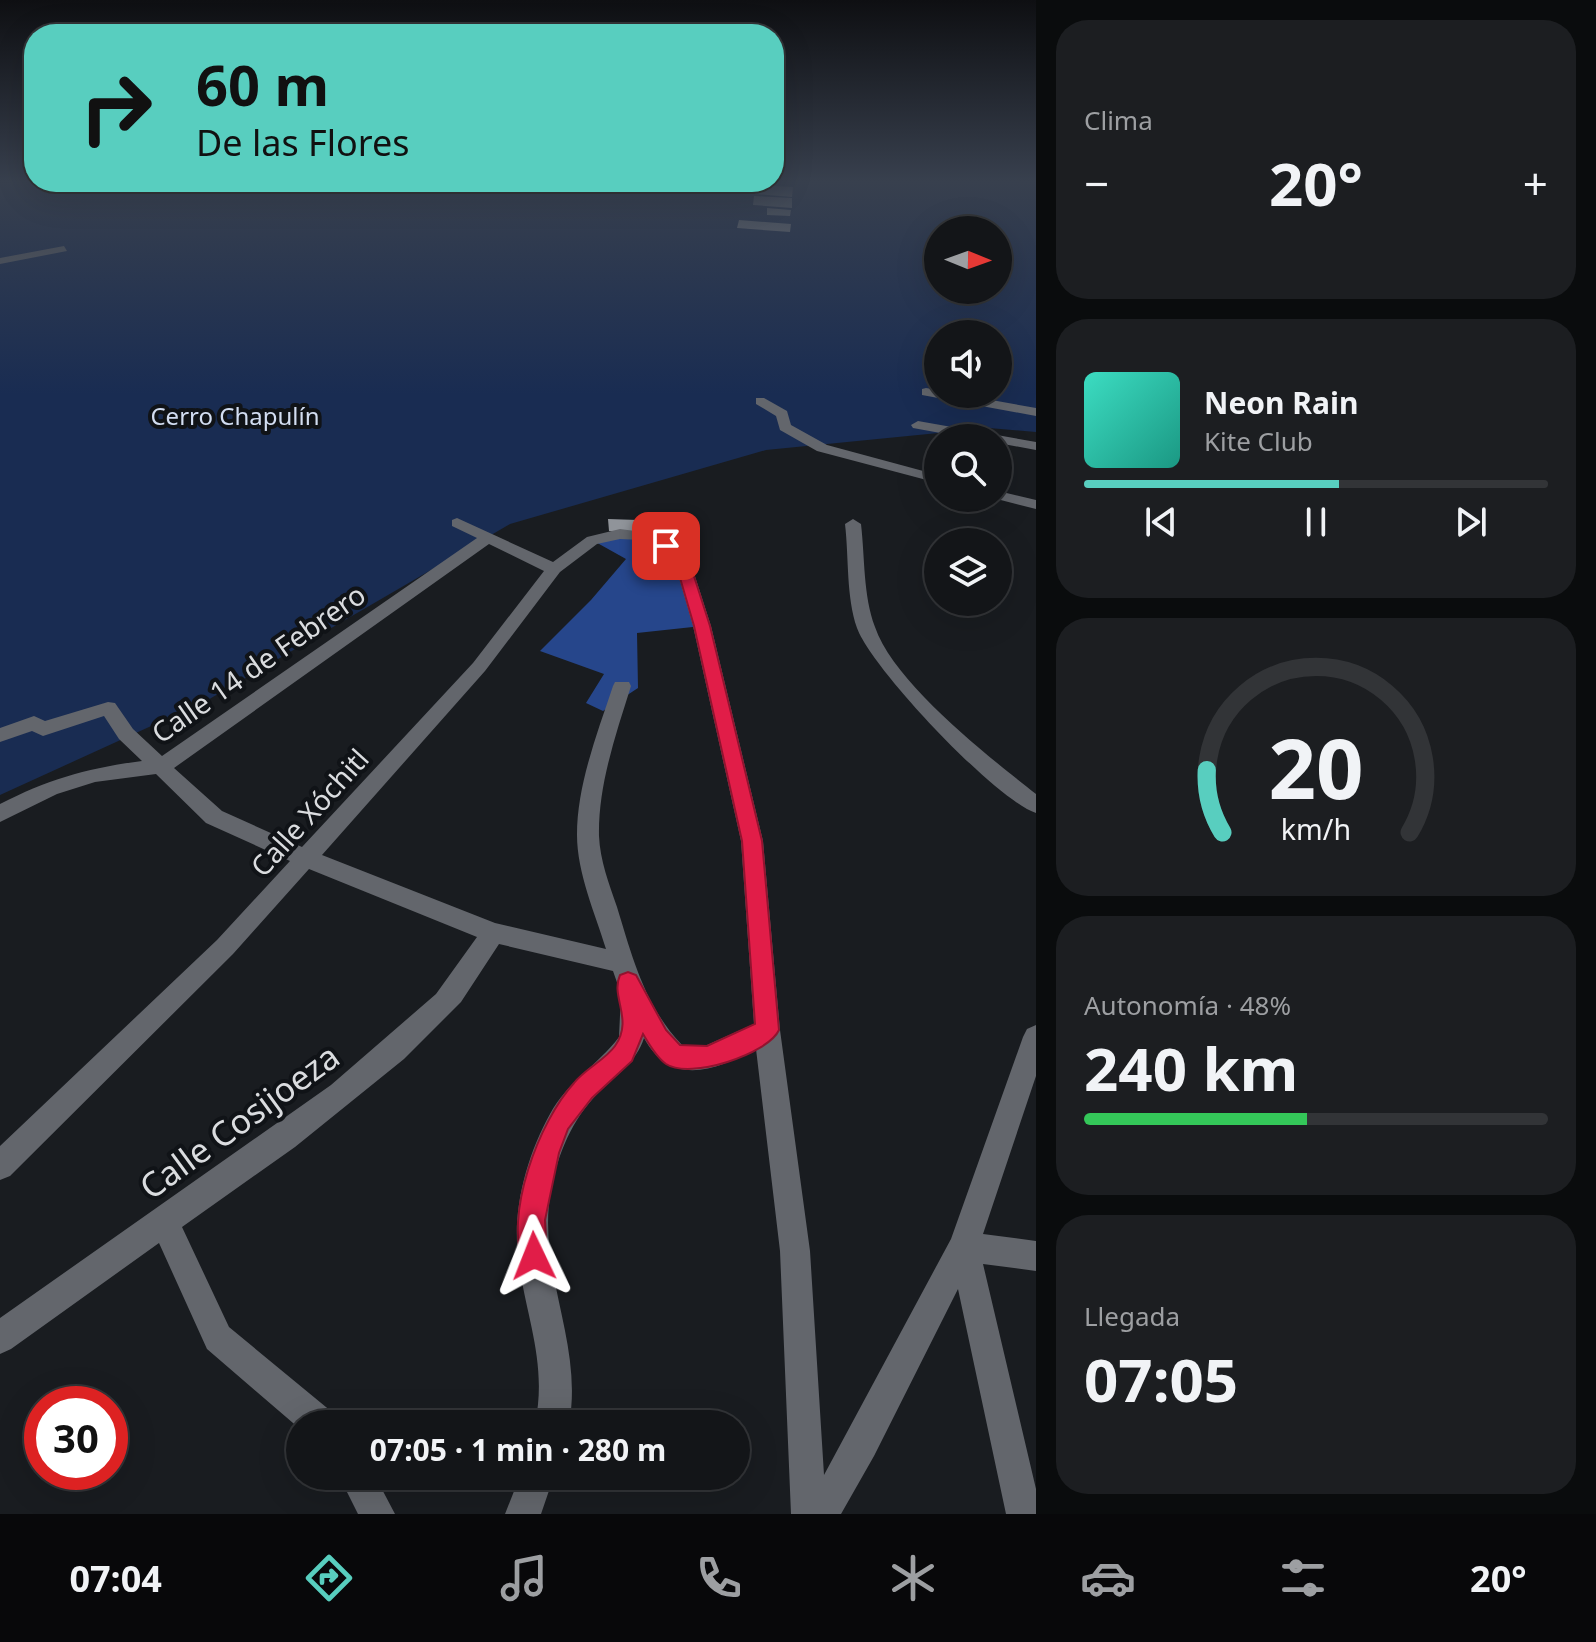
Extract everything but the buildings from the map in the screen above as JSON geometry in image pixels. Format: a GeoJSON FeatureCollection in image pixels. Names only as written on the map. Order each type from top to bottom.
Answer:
{"type":"FeatureCollection","features":[{"type":"Feature","properties":{"kind":"street"},"geometry":{"type":"LineString","coordinates":[[0,261],[45,253]]}},
{"type":"Feature","properties":{"kind":"street"},"geometry":{"type":"LineString","coordinates":[[760,401],[782,414],[785,427],[822,448],[924,475]]}},
{"type":"Feature","properties":{"kind":"street"},"geometry":{"type":"LineString","coordinates":[[1012,408],[1036,412]]}},
{"type":"Feature","properties":{"kind":"street"},"geometry":{"type":"LineString","coordinates":[[918,425],[924,426]]}},
{"type":"Feature","properties":{"kind":"street"},"geometry":{"type":"LineString","coordinates":[[1012,442],[1036,446]]}},
{"type":"Feature","properties":{"kind":"street"},"geometry":{"type":"LineString","coordinates":[[1012,499],[1036,505]]}},
{"type":"Feature","properties":{"kind":"street"},"geometry":{"type":"LineString","coordinates":[[457,523],[554,569]]}},
{"type":"Feature","properties":{"kind":"street"},"geometry":{"type":"LineString","coordinates":[[853,524],[866,630],[888,665],[989,769],[1036,805]]}},
{"type":"Feature","properties":{"kind":"street","name":"Calle Xóchitl"},"geometry":{"type":"LineString","coordinates":[[0,1166],[225,947],[479,667],[554,569],[592,540],[620,534],[645,536],[666,546],[685,570],[702,626],[752,841],[767,1030]]}},
{"type":"Feature","properties":{"kind":"street","name":"Calle 14 de Febrero"},"geometry":{"type":"LineString","coordinates":[[0,814],[50,788],[95,775],[162,766],[486,539]]}},
{"type":"Feature","properties":{"kind":"street"},"geometry":{"type":"LineString","coordinates":[[556,1410],[558,1356],[534,1256],[531,1220],[546,1153],[559,1121],[583,1089],[624,1054],[637,1021],[593,868],[588,837],[591,801],[601,754],[622,686]]}},
{"type":"Feature","properties":{"kind":"street"},"geometry":{"type":"LineString","coordinates":[[0,735],[34,723],[43,729],[108,708],[126,734],[214,817],[305,858],[493,933],[625,973],[658,1038],[674,1055],[690,1059],[707,1057],[767,1030],[795,1251],[809,1514]]}},
{"type":"Feature","properties":{"kind":"street","name":"Calle Cosijoeza"},"geometry":{"type":"LineString","coordinates":[[0,1338],[277,1142],[363,1077],[447,1000],[493,933]]}},
{"type":"Feature","properties":{"kind":"street"},"geometry":{"type":"LineString","coordinates":[[821,1514],[862,1444],[964,1246],[1036,1037]]}},
{"type":"Feature","properties":{"kind":"street"},"geometry":{"type":"LineString","coordinates":[[164,1220],[218,1338],[303,1410]]}},
{"type":"Feature","properties":{"kind":"street"},"geometry":{"type":"LineString","coordinates":[[964,1246],[1036,1256]]}},
{"type":"Feature","properties":{"kind":"street"},"geometry":{"type":"LineString","coordinates":[[964,1246],[1024,1514]]}},
{"type":"Feature","properties":{"kind":"street"},"geometry":{"type":"LineString","coordinates":[[364,1490],[377,1514]]}},
{"type":"Feature","properties":{"kind":"street"},"geometry":{"type":"LineString","coordinates":[[523,1514],[532,1490]]}},
{"type":"Feature","properties":{"kind":"green space","name":"Cerro Chapulín"},"geometry":{"type":"Polygon","coordinates":[[[0,253],[924,253],[924,304],[1012,304],[1012,253],[1036,253],[1036,432],[1012,430],[1012,424],[924,424],[924,434],[766,450],[510,524],[206,701],[0,795],[0,253]]]}},
{"type":"Feature","properties":{"kind":"shaded area"},"geometry":{"type":"Polygon","coordinates":[[[620,534],[666,546],[702,626],[637,633],[638,688],[603,711],[586,703],[604,674],[540,651],[591,600],[626,559],[592,540],[620,534]]]}},
{"type":"Feature","properties":{"kind":"route"},"geometry":{"type":"LineString","coordinates":[[534,1256],[531,1220],[546,1153],[559,1121],[583,1089],[624,1054],[637,1021],[628,982],[658,1038],[674,1055],[690,1059],[707,1057],[767,1030],[752,841],[702,626],[685,570],[666,546]]}}]}
